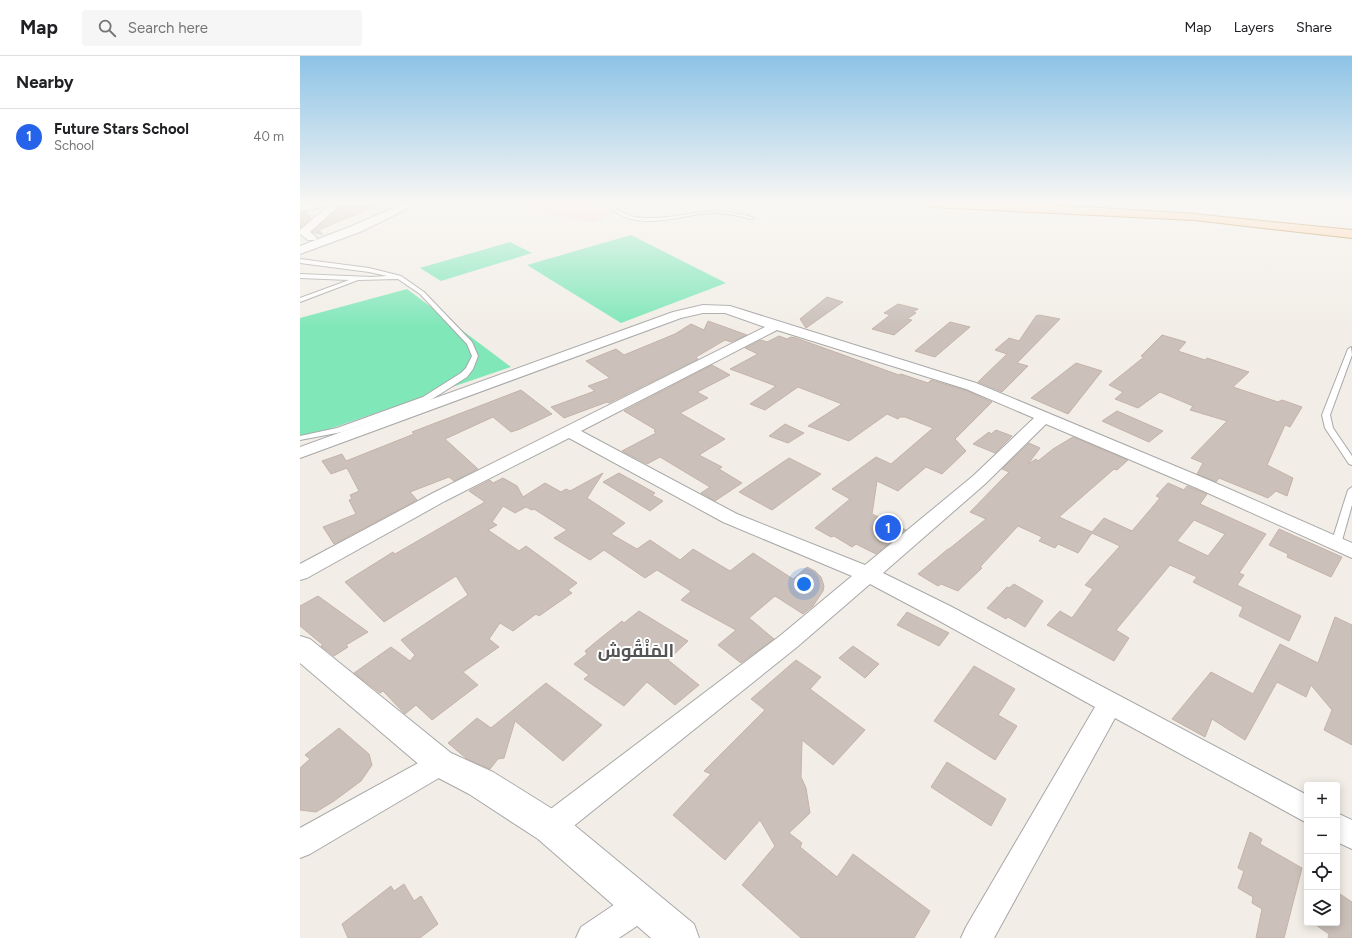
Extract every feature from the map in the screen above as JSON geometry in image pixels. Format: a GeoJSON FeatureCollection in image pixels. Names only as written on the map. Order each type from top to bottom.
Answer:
{"type":"FeatureCollection","features":[{"type":"Feature","properties":{"kind":"street"},"geometry":{"type":"LineString","coordinates":[[300,250],[313,245]]}},
{"type":"Feature","properties":{"kind":"street"},"geometry":{"type":"LineString","coordinates":[[300,453],[692,311],[714,308],[726,309],[776,326],[971,386],[1045,416],[1205,485],[1352,551]]}},
{"type":"Feature","properties":{"kind":"street"},"geometry":{"type":"LineString","coordinates":[[300,573],[438,497],[776,326]]}},
{"type":"Feature","properties":{"kind":"street"},"geometry":{"type":"LineString","coordinates":[[550,827],[789,641],[979,480],[1045,416]]}},
{"type":"Feature","properties":{"kind":"street"},"geometry":{"type":"LineString","coordinates":[[568,431],[730,518],[867,574],[942,612],[1304,808]]}},
{"type":"Feature","properties":{"kind":"street"},"geometry":{"type":"LineString","coordinates":[[300,647],[440,763],[481,783],[550,827],[680,938]]}},
{"type":"Feature","properties":{"kind":"street"},"geometry":{"type":"LineString","coordinates":[[977,938],[1111,703]]}},
{"type":"Feature","properties":{"kind":"street"},"geometry":{"type":"LineString","coordinates":[[300,844],[440,763]]}},
{"type":"Feature","properties":{"kind":"street"},"geometry":{"type":"LineString","coordinates":[[1340,829],[1352,835]]}},
{"type":"Feature","properties":{"kind":"street"},"geometry":{"type":"LineString","coordinates":[[592,938],[641,905]]}},
{"type":"Feature","properties":{"kind":"lane"},"geometry":{"type":"LineString","coordinates":[[300,261],[369,270],[399,277],[422,294],[470,343],[475,356],[464,376],[426,399],[339,430],[300,438]]}},
{"type":"Feature","properties":{"kind":"lane"},"geometry":{"type":"LineString","coordinates":[[300,276],[382,280],[399,277]]}},
{"type":"Feature","properties":{"kind":"lane"},"geometry":{"type":"LineString","coordinates":[[300,300],[358,278]]}},
{"type":"Feature","properties":{"kind":"lane"},"geometry":{"type":"LineString","coordinates":[[1351,350],[1326,415],[1328,428],[1352,462]]}},
{"type":"Feature","properties":{"kind":"lane"},"geometry":{"type":"LineString","coordinates":[[1336,544],[1352,490]]}},
{"type":"Feature","properties":{"kind":"green space"},"geometry":{"type":"Polygon","coordinates":[[[499,245],[516,245],[532,253],[441,281],[420,268],[499,245]]]}},
{"type":"Feature","properties":{"kind":"green space"},"geometry":{"type":"Polygon","coordinates":[[[596,245],[651,245],[726,283],[621,323],[527,265],[596,245]]]}},
{"type":"Feature","properties":{"kind":"green space"},"geometry":{"type":"Polygon","coordinates":[[[407,289],[511,367],[300,439],[300,318],[407,289]]]}},
{"type":"Feature","properties":{"kind":"building"},"geometry":{"type":"Polygon","coordinates":[[[827,297],[843,302],[806,328],[800,319],[827,297]]]}},
{"type":"Feature","properties":{"kind":"building"},"geometry":{"type":"Polygon","coordinates":[[[898,304],[918,309],[913,312],[916,313],[907,319],[912,320],[894,335],[872,329],[890,315],[884,313],[898,304]]]}},
{"type":"Feature","properties":{"kind":"building"},"geometry":{"type":"Polygon","coordinates":[[[1039,315],[1060,319],[1017,363],[1028,366],[1002,392],[978,382],[1007,354],[995,350],[1009,338],[1019,341],[1036,316],[1039,315]]]}},
{"type":"Feature","properties":{"kind":"building"},"geometry":{"type":"Polygon","coordinates":[[[708,321],[747,335],[731,342],[725,340],[696,357],[698,359],[609,403],[607,402],[564,418],[551,407],[595,391],[588,386],[610,378],[586,361],[616,349],[624,355],[675,334],[691,324],[704,330],[708,321]]]}},
{"type":"Feature","properties":{"kind":"building"},"geometry":{"type":"Polygon","coordinates":[[[950,322],[970,327],[935,357],[915,351],[950,322]]]}},
{"type":"Feature","properties":{"kind":"building"},"geometry":{"type":"Polygon","coordinates":[[[1162,335],[1186,342],[1178,351],[1205,360],[1207,358],[1249,372],[1233,387],[1278,402],[1282,400],[1302,407],[1290,427],[1285,425],[1267,465],[1293,478],[1287,496],[1276,491],[1268,498],[1219,478],[1216,482],[1197,474],[1203,463],[1191,458],[1227,421],[1190,410],[1193,406],[1160,392],[1138,408],[1115,399],[1123,392],[1109,385],[1144,357],[1141,356],[1162,335]]]}},
{"type":"Feature","properties":{"kind":"building"},"geometry":{"type":"Polygon","coordinates":[[[779,336],[787,339],[791,337],[796,338],[899,375],[901,374],[928,383],[931,380],[965,390],[992,402],[955,439],[966,451],[942,474],[926,467],[898,491],[877,481],[872,514],[906,530],[876,554],[856,544],[852,547],[834,536],[831,537],[815,528],[850,499],[832,489],[876,457],[891,464],[933,428],[905,417],[900,417],[898,419],[887,414],[849,441],[808,426],[842,404],[798,387],[765,410],[750,404],[776,386],[730,369],[758,354],[745,348],[761,340],[767,342],[779,336]]]}},
{"type":"Feature","properties":{"kind":"building"},"geometry":{"type":"Polygon","coordinates":[[[1076,363],[1102,371],[1068,414],[1031,398],[1076,363]]]}},
{"type":"Feature","properties":{"kind":"building"},"geometry":{"type":"Polygon","coordinates":[[[712,365],[730,375],[697,392],[708,398],[680,413],[725,439],[699,455],[722,467],[719,469],[742,483],[715,501],[701,493],[710,487],[660,457],[647,464],[622,451],[656,433],[654,431],[656,430],[624,411],[712,365]]]}},
{"type":"Feature","properties":{"kind":"building"},"geometry":{"type":"Polygon","coordinates":[[[521,390],[552,414],[511,432],[493,417],[445,439],[478,469],[454,481],[449,477],[410,492],[417,500],[334,544],[323,527],[356,514],[349,500],[352,499],[350,495],[359,491],[347,468],[331,474],[322,461],[342,454],[346,461],[414,434],[412,432],[521,390]]]}},
{"type":"Feature","properties":{"kind":"building"},"geometry":{"type":"Polygon","coordinates":[[[1117,411],[1163,431],[1149,442],[1102,421],[1117,411]]]}},
{"type":"Feature","properties":{"kind":"building"},"geometry":{"type":"Polygon","coordinates":[[[785,424],[804,433],[788,443],[769,436],[785,424]]]}},
{"type":"Feature","properties":{"kind":"building"},"geometry":{"type":"Polygon","coordinates":[[[996,430],[1012,436],[995,453],[973,444],[989,432],[991,434],[996,430]]]}},
{"type":"Feature","properties":{"kind":"building"},"geometry":{"type":"Polygon","coordinates":[[[1073,437],[1128,460],[1117,470],[1114,469],[1059,517],[1092,532],[1104,518],[1132,531],[1160,498],[1156,496],[1168,483],[1184,490],[1187,486],[1207,494],[1200,504],[1266,534],[1239,573],[1244,575],[1237,585],[1301,616],[1289,641],[1239,616],[1243,607],[1193,582],[1197,577],[1170,565],[1116,630],[1129,638],[1114,661],[1047,625],[1060,611],[1072,618],[1093,589],[1085,585],[1120,546],[1092,533],[1078,553],[1058,544],[1055,548],[1039,541],[1042,537],[1018,526],[980,567],[982,568],[958,591],[941,584],[938,586],[918,574],[986,519],[970,512],[1009,472],[1002,469],[1029,443],[1040,448],[1028,464],[1036,459],[1038,461],[1053,449],[1073,437]],[[1194,520],[1177,541],[1208,556],[1225,534],[1194,520]]]}},
{"type":"Feature","properties":{"kind":"building"},"geometry":{"type":"Polygon","coordinates":[[[789,458],[821,474],[772,510],[739,492],[789,458]]]}},
{"type":"Feature","properties":{"kind":"building"},"geometry":{"type":"Polygon","coordinates":[[[603,473],[587,498],[625,523],[611,534],[637,549],[650,540],[680,560],[693,549],[730,571],[753,553],[793,579],[807,567],[815,571],[821,577],[824,586],[823,591],[813,606],[803,614],[775,596],[749,618],[774,639],[741,663],[718,645],[736,630],[681,600],[691,591],[657,570],[645,578],[604,550],[590,560],[554,538],[567,530],[534,509],[532,510],[526,507],[515,513],[503,506],[492,522],[497,525],[488,530],[519,551],[526,546],[577,583],[568,590],[572,593],[539,616],[536,614],[513,631],[500,623],[489,639],[499,647],[463,672],[478,685],[432,720],[416,705],[405,714],[383,691],[380,693],[354,673],[391,647],[410,661],[415,655],[401,640],[468,595],[456,576],[384,622],[345,582],[393,552],[395,554],[485,502],[469,491],[490,480],[493,483],[503,478],[517,486],[523,497],[545,483],[561,492],[566,489],[570,491],[603,473]]]}},
{"type":"Feature","properties":{"kind":"building"},"geometry":{"type":"Polygon","coordinates":[[[619,473],[655,493],[652,495],[663,501],[650,511],[603,482],[619,473]]]}},
{"type":"Feature","properties":{"kind":"building"},"geometry":{"type":"Polygon","coordinates":[[[1279,529],[1342,557],[1331,577],[1287,557],[1288,554],[1269,545],[1279,529]]]}},
{"type":"Feature","properties":{"kind":"building"},"geometry":{"type":"Polygon","coordinates":[[[1014,584],[1043,601],[1025,627],[1008,617],[1006,619],[987,608],[1007,587],[1009,588],[1014,584]]]}},
{"type":"Feature","properties":{"kind":"building"},"geometry":{"type":"Polygon","coordinates":[[[318,596],[368,632],[346,645],[348,647],[334,656],[300,626],[300,606],[318,596]]]}},
{"type":"Feature","properties":{"kind":"building"},"geometry":{"type":"Polygon","coordinates":[[[639,611],[688,641],[668,660],[699,685],[675,705],[647,682],[624,706],[584,679],[589,675],[574,664],[587,654],[585,651],[597,641],[622,621],[624,623],[639,611]]]}},
{"type":"Feature","properties":{"kind":"building"},"geometry":{"type":"Polygon","coordinates":[[[907,612],[949,633],[939,646],[897,625],[907,612]]]}},
{"type":"Feature","properties":{"kind":"building"},"geometry":{"type":"Polygon","coordinates":[[[1335,617],[1352,625],[1352,745],[1324,730],[1332,710],[1311,685],[1306,697],[1277,682],[1245,740],[1212,719],[1205,737],[1172,719],[1211,672],[1253,694],[1280,644],[1318,663],[1335,617]]]}},
{"type":"Feature","properties":{"kind":"building"},"geometry":{"type":"Polygon","coordinates":[[[853,646],[879,664],[865,678],[839,658],[853,646]]]}},
{"type":"Feature","properties":{"kind":"building"},"geometry":{"type":"Polygon","coordinates":[[[796,660],[821,677],[810,689],[865,730],[833,765],[802,740],[801,777],[806,788],[810,813],[789,833],[802,843],[800,847],[837,877],[853,854],[930,911],[914,938],[801,938],[742,885],[775,846],[760,820],[725,860],[673,815],[711,774],[704,771],[765,710],[751,699],[796,660]]]}},
{"type":"Feature","properties":{"kind":"building"},"geometry":{"type":"Polygon","coordinates":[[[974,666],[1015,689],[998,715],[1017,726],[995,760],[934,721],[974,666]]]}},
{"type":"Feature","properties":{"kind":"building"},"geometry":{"type":"Polygon","coordinates":[[[546,683],[602,725],[563,761],[515,721],[504,758],[498,759],[490,769],[467,759],[448,743],[477,718],[491,728],[546,683]]]}},
{"type":"Feature","properties":{"kind":"building"},"geometry":{"type":"Polygon","coordinates":[[[339,728],[369,754],[372,765],[361,781],[334,801],[316,812],[300,810],[300,768],[310,759],[305,755],[339,728]]]}},
{"type":"Feature","properties":{"kind":"building"},"geometry":{"type":"Polygon","coordinates":[[[947,762],[1006,799],[991,826],[931,787],[947,762]]]}},
{"type":"Feature","properties":{"kind":"building"},"geometry":{"type":"Polygon","coordinates":[[[1250,832],[1262,839],[1260,844],[1302,868],[1284,938],[1256,938],[1262,909],[1252,903],[1253,897],[1238,888],[1244,871],[1238,868],[1250,832]]]}},
{"type":"Feature","properties":{"kind":"building"},"geometry":{"type":"Polygon","coordinates":[[[404,884],[414,901],[421,896],[438,924],[420,938],[348,938],[342,924],[391,886],[394,891],[404,884]]]}},
{"type":"Feature","properties":{"kind":"building"},"geometry":{"type":"Polygon","coordinates":[[[1340,894],[1352,902],[1352,938],[1328,938],[1329,934],[1317,926],[1340,926],[1340,894]]]}},
{"type":"Feature","properties":{"kind":"place","name":"Future Stars School"},"geometry":{"type":"Point","coordinates":[888,528]}},
{"type":"Feature","properties":{"kind":"district","name":"المَنْقُوش"},"geometry":{"type":"Point","coordinates":[636,651]}}]}
